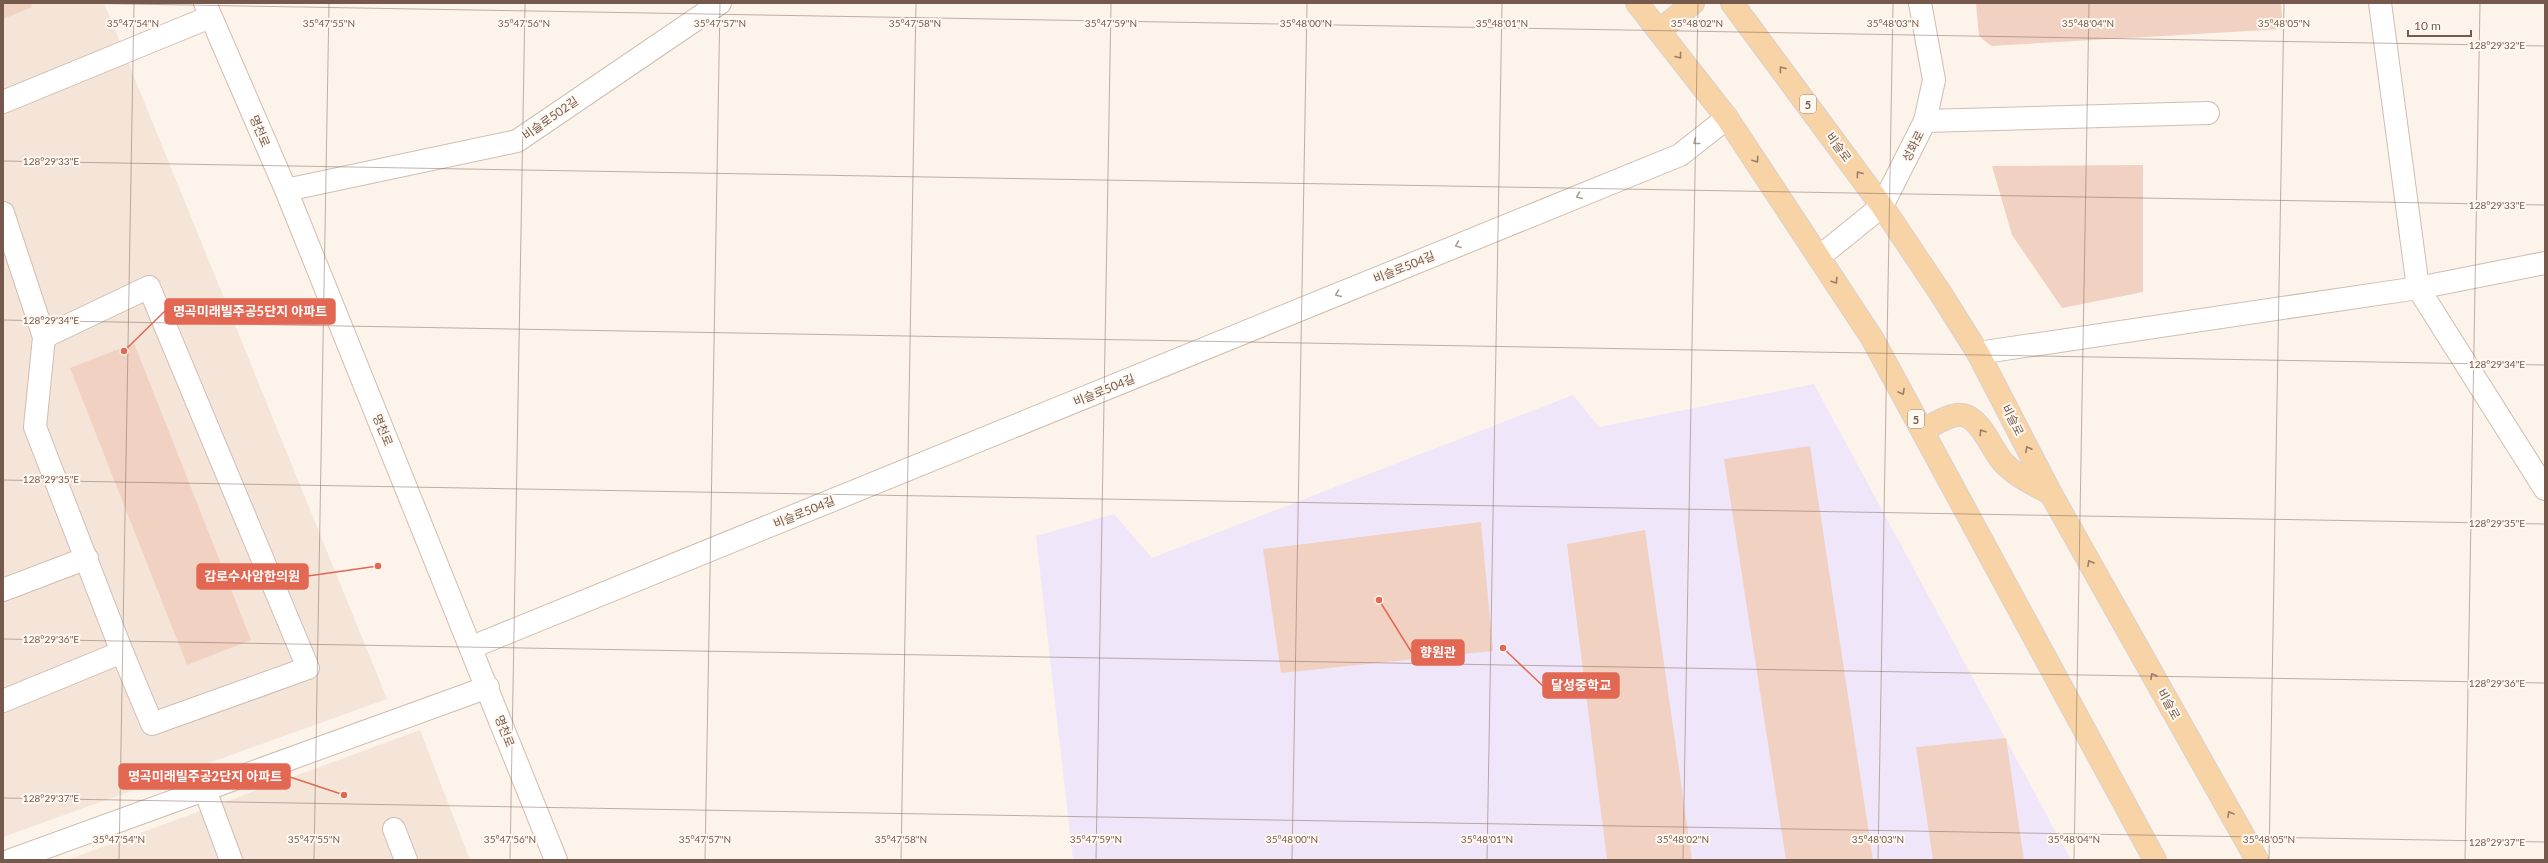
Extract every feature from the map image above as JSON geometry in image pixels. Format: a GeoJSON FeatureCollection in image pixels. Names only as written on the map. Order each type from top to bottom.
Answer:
{"type":"FeatureCollection","features":[{"type":"Feature","properties":{"kind":"main road","name":"5"},"geometry":{"type":"LineString","coordinates":[[1638,3],[1727,118],[1872,338],[2155,860]]}},
{"type":"Feature","properties":{"kind":"main road"},"geometry":{"type":"LineString","coordinates":[[1659,31],[1693,3]]}},
{"type":"Feature","properties":{"kind":"main road","name":"비슬로"},"geometry":{"type":"LineString","coordinates":[[1732,3],[1882,206],[1941,294],[1978,353],[2051,494],[2257,860]]}},
{"type":"Feature","properties":{"kind":"main road"},"geometry":{"type":"LineString","coordinates":[[1923,430],[1955,415],[1964,416],[1974,421],[2002,461],[2012,471],[2051,494]]}},
{"type":"Feature","properties":{"kind":"street","name":"비슬로502길"},"geometry":{"type":"LineString","coordinates":[[286,190],[517,141],[720,3]]}},
{"type":"Feature","properties":{"kind":"street","name":"성화로"},"geometry":{"type":"LineString","coordinates":[[1819,257],[1882,206],[1925,121],[1934,80],[1920,3]]}},
{"type":"Feature","properties":{"kind":"street"},"geometry":{"type":"LineString","coordinates":[[2380,3],[2418,288],[2545,490]]}},
{"type":"Feature","properties":{"kind":"street","name":"명천로"},"geometry":{"type":"LineString","coordinates":[[208,10],[286,190],[472,647],[556,860]]}},
{"type":"Feature","properties":{"kind":"street"},"geometry":{"type":"LineString","coordinates":[[3,102],[208,10]]}},
{"type":"Feature","properties":{"kind":"street"},"geometry":{"type":"LineString","coordinates":[[1925,121],[2208,113]]}},
{"type":"Feature","properties":{"kind":"street","name":"비슬로504길"},"geometry":{"type":"LineString","coordinates":[[472,647],[1680,155],[1727,118]]}},
{"type":"Feature","properties":{"kind":"street"},"geometry":{"type":"LineString","coordinates":[[3,213],[44,337],[35,426],[122,652],[152,724],[308,668],[150,288],[44,337]]}},
{"type":"Feature","properties":{"kind":"street"},"geometry":{"type":"LineString","coordinates":[[1978,353],[2418,288],[2545,263]]}},
{"type":"Feature","properties":{"kind":"street"},"geometry":{"type":"LineString","coordinates":[[3,590],[87,558]]}},
{"type":"Feature","properties":{"kind":"street"},"geometry":{"type":"LineString","coordinates":[[3,701],[122,652]]}},
{"type":"Feature","properties":{"kind":"street"},"geometry":{"type":"LineString","coordinates":[[10,860],[488,687]]}},
{"type":"Feature","properties":{"kind":"street"},"geometry":{"type":"LineString","coordinates":[[205,790],[230,860]]}},
{"type":"Feature","properties":{"kind":"street"},"geometry":{"type":"LineString","coordinates":[[394,829],[406,860]]}},
{"type":"Feature","properties":{"kind":"shaded area"},"geometry":{"type":"Polygon","coordinates":[[[3,3],[104,3],[387,699],[3,837],[3,3]]]}},
{"type":"Feature","properties":{"kind":"shaded area"},"geometry":{"type":"Polygon","coordinates":[[[1814,384],[2071,860],[1073,860],[1036,536],[1114,514],[1152,558],[1573,395],[1599,427],[1814,384]]]}},
{"type":"Feature","properties":{"kind":"shaded area"},"geometry":{"type":"Polygon","coordinates":[[[420,730],[470,860],[67,860],[420,730]]]}},
{"type":"Feature","properties":{"kind":"building"},"geometry":{"type":"Polygon","coordinates":[[[3,3],[30,3],[32,7],[3,19],[3,3]]]}},
{"type":"Feature","properties":{"kind":"building"},"geometry":{"type":"Polygon","coordinates":[[[1976,3],[2281,3],[2283,29],[1991,46],[1979,36],[1976,3]]]}},
{"type":"Feature","properties":{"kind":"building"},"geometry":{"type":"Polygon","coordinates":[[[2143,165],[2143,292],[2062,308],[2012,235],[1992,166],[2143,165]]]}},
{"type":"Feature","properties":{"kind":"building"},"geometry":{"type":"Polygon","coordinates":[[[134,343],[251,640],[187,665],[70,368],[134,343]]]}},
{"type":"Feature","properties":{"kind":"building"},"geometry":{"type":"Polygon","coordinates":[[[1810,446],[1873,860],[1786,860],[1724,459],[1810,446]]]}},
{"type":"Feature","properties":{"kind":"building"},"geometry":{"type":"Polygon","coordinates":[[[1481,522],[1493,651],[1281,673],[1263,549],[1481,522]]]}},
{"type":"Feature","properties":{"kind":"building"},"geometry":{"type":"Polygon","coordinates":[[[1645,530],[1692,860],[1607,860],[1567,544],[1645,530]]]}},
{"type":"Feature","properties":{"kind":"building"},"geometry":{"type":"Polygon","coordinates":[[[2006,738],[2024,860],[1933,860],[1916,747],[2006,738]]]}},
{"type":"Feature","properties":{"kind":"place","name":"명곡미래빌주공5단지 아파트"},"geometry":{"type":"Point","coordinates":[124,351]}},
{"type":"Feature","properties":{"kind":"place","name":"감로수사암한의원"},"geometry":{"type":"Point","coordinates":[378,566]}},
{"type":"Feature","properties":{"kind":"place","name":"향원관"},"geometry":{"type":"Point","coordinates":[1379,600]}},
{"type":"Feature","properties":{"kind":"place","name":"달성중학교"},"geometry":{"type":"Point","coordinates":[1503,648]}},
{"type":"Feature","properties":{"kind":"place","name":"명곡미래빌주공2단지 아파트"},"geometry":{"type":"Point","coordinates":[344,795]}}]}
